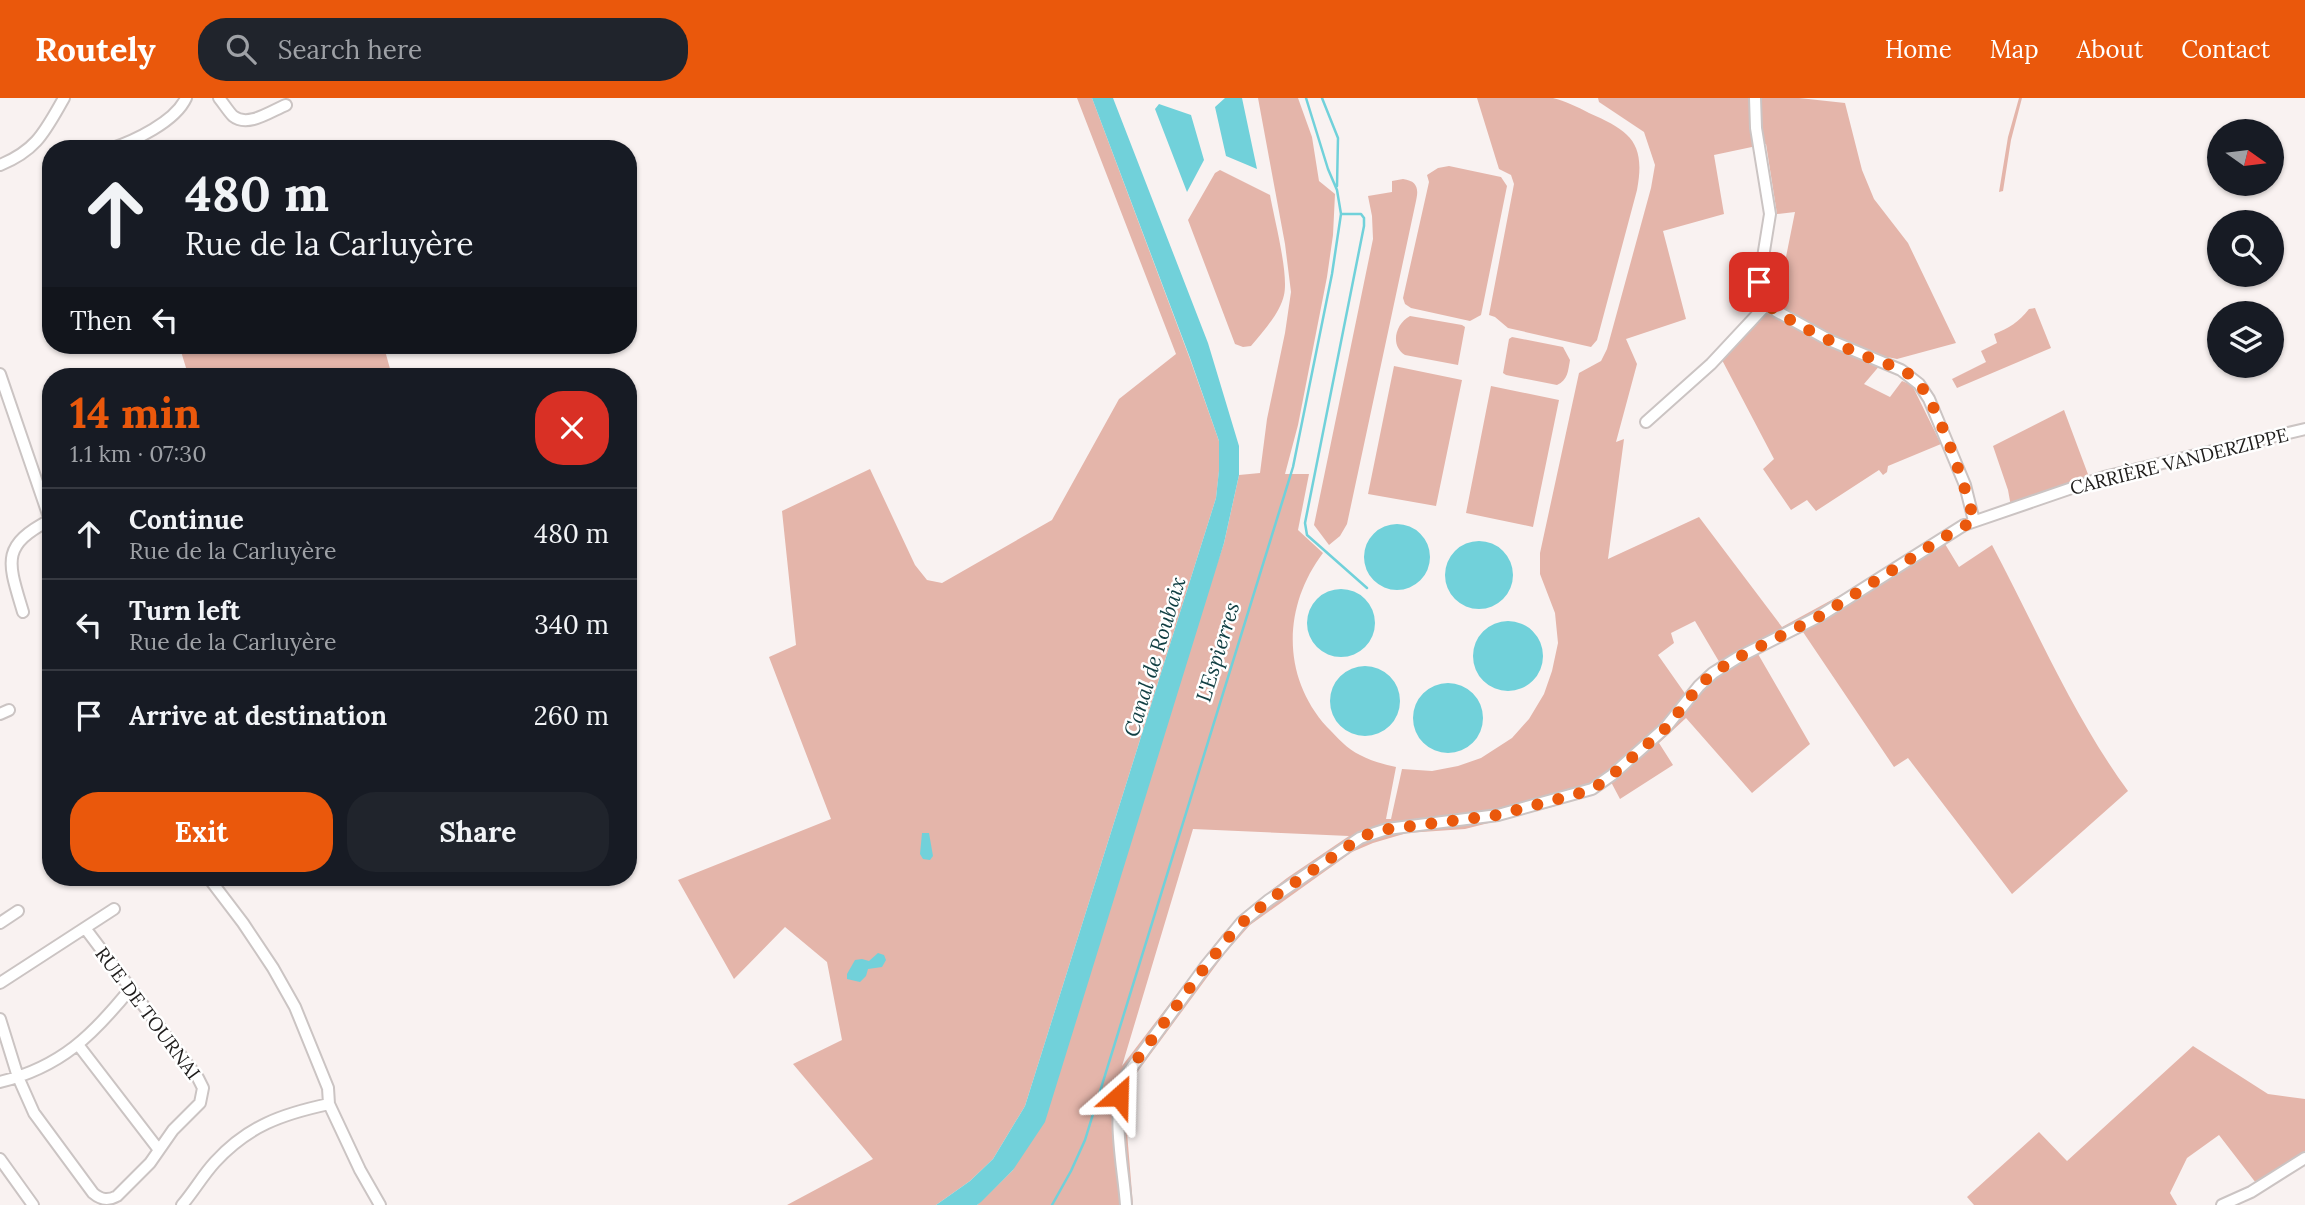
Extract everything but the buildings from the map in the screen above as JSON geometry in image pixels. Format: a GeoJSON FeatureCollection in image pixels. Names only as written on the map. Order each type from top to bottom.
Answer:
{"type":"FeatureCollection","features":[{"type":"Feature","properties":{"kind":"street"},"geometry":{"type":"LineString","coordinates":[[0,165],[30,149],[41,137],[64,98]]}},
{"type":"Feature","properties":{"kind":"street"},"geometry":{"type":"LineString","coordinates":[[138,140],[174,115],[186,98]]}},
{"type":"Feature","properties":{"kind":"street"},"geometry":{"type":"LineString","coordinates":[[219,98],[230,113],[241,120],[257,118],[286,105]]}},
{"type":"Feature","properties":{"kind":"street"},"geometry":{"type":"LineString","coordinates":[[1755,98],[1756,128],[1770,214],[1759,282],[1761,295],[1767,304],[1840,345],[1902,369],[1919,384],[1929,399],[1965,485],[1974,521]]}},
{"type":"Feature","properties":{"kind":"street"},"geometry":{"type":"LineString","coordinates":[[1646,422],[1710,364],[1767,304]]}},
{"type":"Feature","properties":{"kind":"street"},"geometry":{"type":"LineString","coordinates":[[0,374],[42,497]]}},
{"type":"Feature","properties":{"kind":"street","name":"CARRIÈRE VANDERZIPPE"},"geometry":{"type":"LineString","coordinates":[[1126,1205],[1118,1105],[1125,1080],[1140,1055],[1209,961],[1248,917],[1366,835],[1387,829],[1507,813],[1585,791],[1612,775],[1667,727],[1699,686],[1713,673],[1820,616],[1974,521],[2104,477],[2305,429]]}},
{"type":"Feature","properties":{"kind":"street"},"geometry":{"type":"LineString","coordinates":[[23,612],[9,566],[10,552],[15,542],[23,535],[42,525]]}},
{"type":"Feature","properties":{"kind":"street"},"geometry":{"type":"LineString","coordinates":[[215,886],[273,968],[295,1007],[328,1088],[329,1104],[380,1205]]}},
{"type":"Feature","properties":{"kind":"street","name":"RUE DE TOURNAI"},"geometry":{"type":"LineString","coordinates":[[0,983],[114,909]]}},
{"type":"Feature","properties":{"kind":"street"},"geometry":{"type":"LineString","coordinates":[[0,923],[18,911]]}},
{"type":"Feature","properties":{"kind":"street","name":"RUE DE TOURNAI"},"geometry":{"type":"LineString","coordinates":[[0,1019],[18,1077],[39,1121],[97,1197],[107,1200],[117,1196],[150,1163],[173,1130],[197,1107],[203,1088],[85,928]]}},
{"type":"Feature","properties":{"kind":"street"},"geometry":{"type":"LineString","coordinates":[[0,1084],[44,1067],[79,1045],[131,988]]}},
{"type":"Feature","properties":{"kind":"street"},"geometry":{"type":"LineString","coordinates":[[79,1045],[159,1150]]}},
{"type":"Feature","properties":{"kind":"street"},"geometry":{"type":"LineString","coordinates":[[182,1205],[219,1158],[264,1123],[293,1112],[329,1104]]}},
{"type":"Feature","properties":{"kind":"street"},"geometry":{"type":"LineString","coordinates":[[2222,1205],[2251,1192],[2305,1157]]}},
{"type":"Feature","properties":{"kind":"street"},"geometry":{"type":"LineString","coordinates":[[0,1159],[33,1205]]}},
{"type":"Feature","properties":{"kind":"shaded area"},"geometry":{"type":"Polygon","coordinates":[[[1077,98],[1092,98],[1219,441],[1216,498],[1025,1106],[993,1159],[970,1181],[936,1205],[787,1205],[873,1159],[793,1064],[842,1040],[827,962],[785,927],[734,979],[678,880],[831,819],[769,657],[796,645],[782,511],[870,469],[915,565],[927,580],[942,583],[1052,520],[1119,399],[1176,354],[1077,98]]]}},
{"type":"Feature","properties":{"kind":"shaded area"},"geometry":{"type":"Polygon","coordinates":[[[1258,98],[1298,98],[1312,137],[1319,181],[1335,194],[1327,277],[1298,425],[1285,474],[1309,474],[1298,530],[1323,553],[1300,595],[1293,641],[1295,664],[1301,686],[1327,727],[1346,746],[1360,755],[1396,767],[1386,819],[1391,819],[1402,769],[1432,771],[1458,766],[1481,758],[1512,738],[1529,719],[1544,694],[1552,671],[1558,643],[1555,613],[1540,574],[1540,553],[1579,373],[1601,361],[1607,349],[1655,165],[1644,132],[1599,102],[1598,98],[1799,98],[1845,103],[1862,170],[1874,199],[1908,243],[1956,343],[1897,359],[1887,357],[1864,384],[1890,397],[1902,381],[1912,385],[1941,444],[1888,466],[1883,475],[1879,470],[1816,511],[1807,500],[1791,510],[1763,469],[1774,459],[1722,360],[1773,302],[1767,298],[1765,281],[1768,258],[1785,262],[1795,212],[1777,214],[1766,144],[1714,155],[1724,214],[1663,231],[1686,319],[1626,339],[1637,364],[1616,442],[1624,439],[1608,559],[1699,517],[1782,627],[1848,591],[1855,600],[1945,544],[1959,567],[1992,545],[2072,702],[2128,791],[2012,894],[1908,758],[1894,767],[1803,632],[1758,654],[1810,744],[1752,793],[1686,718],[1659,743],[1673,765],[1620,799],[1611,782],[1590,795],[1552,807],[1465,829],[1407,833],[1352,852],[1250,925],[1225,953],[1130,1082],[1124,1096],[1133,1205],[977,1205],[1013,1170],[1224,543],[1239,475],[1260,473],[1267,419],[1291,292],[1285,244],[1258,98]],[[1695,621],[1671,633],[1674,643],[1658,655],[1691,702],[1724,670],[1695,621]],[[1193,829],[1122,1066],[1222,935],[1245,911],[1287,878],[1349,836],[1193,829]]]}},
{"type":"Feature","properties":{"kind":"shaded area"},"geometry":{"type":"Polygon","coordinates":[[[1477,98],[1558,99],[1615,126],[1632,140],[1637,149],[1637,190],[1597,340],[1591,347],[1508,328],[1489,315],[1514,184],[1511,175],[1499,169],[1477,98]]]}},
{"type":"Feature","properties":{"kind":"shaded area"},"geometry":{"type":"Polygon","coordinates":[[[2019,98],[2022,98],[2011,140],[2003,191],[1999,192],[2008,137],[2019,98]]]}},
{"type":"Feature","properties":{"kind":"shaded area"},"geometry":{"type":"Polygon","coordinates":[[[1449,166],[1501,177],[1507,186],[1481,315],[1470,321],[1411,308],[1405,304],[1403,298],[1429,182],[1427,175],[1438,168],[1449,166]]]}},
{"type":"Feature","properties":{"kind":"shaded area"},"geometry":{"type":"Polygon","coordinates":[[[1220,170],[1270,195],[1280,246],[1285,286],[1282,302],[1251,346],[1235,344],[1188,220],[1215,173],[1220,170]]]}},
{"type":"Feature","properties":{"kind":"shaded area"},"geometry":{"type":"Polygon","coordinates":[[[1403,179],[1416,186],[1416,201],[1347,524],[1340,536],[1329,545],[1314,525],[1373,239],[1368,196],[1392,192],[1392,181],[1403,179]]]}},
{"type":"Feature","properties":{"kind":"shaded area"},"geometry":{"type":"Polygon","coordinates":[[[2035,308],[2051,348],[1957,388],[1952,379],[1986,362],[1981,351],[1997,343],[1994,334],[2013,324],[2029,309],[2035,308]]]}},
{"type":"Feature","properties":{"kind":"shaded area"},"geometry":{"type":"Polygon","coordinates":[[[1410,316],[1465,327],[1458,365],[1405,355],[1400,351],[1396,335],[1401,324],[1410,316]]]}},
{"type":"Feature","properties":{"kind":"shaded area"},"geometry":{"type":"Polygon","coordinates":[[[1512,337],[1563,347],[1570,360],[1563,381],[1557,385],[1503,373],[1509,339],[1512,337]]]}},
{"type":"Feature","properties":{"kind":"shaded area"},"geometry":{"type":"Polygon","coordinates":[[[182,354],[386,354],[390,368],[186,368],[182,354]]]}},
{"type":"Feature","properties":{"kind":"shaded area"},"geometry":{"type":"Polygon","coordinates":[[[1394,366],[1462,380],[1436,506],[1368,494],[1394,366]]]}},
{"type":"Feature","properties":{"kind":"shaded area"},"geometry":{"type":"Polygon","coordinates":[[[1491,386],[1559,400],[1533,527],[1466,513],[1491,386]]]}},
{"type":"Feature","properties":{"kind":"shaded area"},"geometry":{"type":"Polygon","coordinates":[[[2064,410],[2089,477],[2012,512],[2008,490],[1993,446],[2064,410]]]}},
{"type":"Feature","properties":{"kind":"shaded area"},"geometry":{"type":"Polygon","coordinates":[[[2193,1046],[2268,1094],[2305,1099],[2305,1151],[2256,1183],[2219,1135],[2187,1158],[2170,1193],[2177,1205],[1974,1205],[1967,1197],[2039,1132],[2067,1161],[2193,1046]]]}},
{"type":"Feature","properties":{"kind":"water"},"geometry":{"type":"Polygon","coordinates":[[[1092,98],[1113,98],[1208,343],[1239,446],[1239,475],[1224,543],[1045,1122],[1013,1170],[981,1202],[977,1205],[936,1205],[970,1181],[993,1159],[1025,1106],[1216,498],[1219,441],[1092,98]]]}},
{"type":"Feature","properties":{"kind":"water"},"geometry":{"type":"Polygon","coordinates":[[[1225,98],[1242,98],[1257,169],[1226,156],[1215,107],[1225,98]]]}},
{"type":"Feature","properties":{"kind":"water"},"geometry":{"type":"Polygon","coordinates":[[[1159,104],[1191,115],[1204,160],[1187,192],[1155,109],[1159,104]]]}},
{"type":"Feature","properties":{"kind":"water"},"geometry":{"type":"Polygon","coordinates":[[[1397,524],[1420,534],[1430,557],[1420,580],[1397,590],[1374,580],[1364,557],[1374,534],[1397,524]]]}},
{"type":"Feature","properties":{"kind":"water"},"geometry":{"type":"Polygon","coordinates":[[[1479,541],[1492,544],[1503,551],[1510,562],[1513,575],[1510,588],[1503,599],[1492,606],[1479,609],[1466,606],[1455,599],[1448,588],[1445,575],[1448,562],[1455,551],[1466,544],[1479,541]]]}},
{"type":"Feature","properties":{"kind":"water"},"geometry":{"type":"Polygon","coordinates":[[[1334,589],[1348,589],[1360,594],[1370,604],[1375,623],[1370,642],[1360,652],[1348,657],[1334,657],[1322,652],[1312,642],[1307,630],[1307,616],[1312,604],[1322,594],[1334,589]]]}},
{"type":"Feature","properties":{"kind":"water"},"geometry":{"type":"Polygon","coordinates":[[[1508,621],[1533,631],[1543,656],[1533,681],[1508,691],[1483,681],[1473,656],[1483,631],[1508,621]]]}},
{"type":"Feature","properties":{"kind":"water"},"geometry":{"type":"Polygon","coordinates":[[[1365,666],[1390,676],[1400,701],[1390,726],[1365,736],[1340,726],[1330,701],[1340,676],[1365,666]]]}},
{"type":"Feature","properties":{"kind":"water"},"geometry":{"type":"Polygon","coordinates":[[[1448,683],[1473,693],[1483,718],[1473,743],[1448,753],[1423,743],[1413,718],[1423,693],[1448,683]]]}},
{"type":"Feature","properties":{"kind":"water"},"geometry":{"type":"Polygon","coordinates":[[[922,833],[929,833],[933,856],[930,860],[923,859],[920,854],[922,833]]]}},
{"type":"Feature","properties":{"kind":"water"},"geometry":{"type":"Polygon","coordinates":[[[878,953],[884,955],[886,960],[882,967],[868,969],[860,982],[847,979],[855,960],[869,961],[878,953]]]}},
{"type":"Feature","properties":{"kind":"waterway","name":"L'Espierres"},"geometry":{"type":"LineString","coordinates":[[1052,1205],[1085,1140],[1293,467],[1332,274],[1341,214],[1337,190],[1306,98]]}},
{"type":"Feature","properties":{"kind":"waterway"},"geometry":{"type":"LineString","coordinates":[[1322,98],[1338,138],[1337,186]]}},
{"type":"Feature","properties":{"kind":"waterway"},"geometry":{"type":"LineString","coordinates":[[1341,214],[1361,214],[1364,226],[1305,523],[1307,535],[1367,588]]}},
{"type":"Feature","properties":{"kind":"route"},"geometry":{"type":"LineString","coordinates":[[1119,1096],[1133,1065],[1237,927],[1269,900],[1353,843],[1381,830],[1498,815],[1597,786],[1667,727],[1699,686],[1713,673],[1820,616],[1974,521],[1965,485],[1929,399],[1914,378],[1902,369],[1840,345],[1776,311],[1763,299],[1759,282]]}},
{"type":"Feature","properties":{"kind":"water label","name":"Canal de Roubaix"},"geometry":{"type":"Point","coordinates":[1155,657]}}]}
